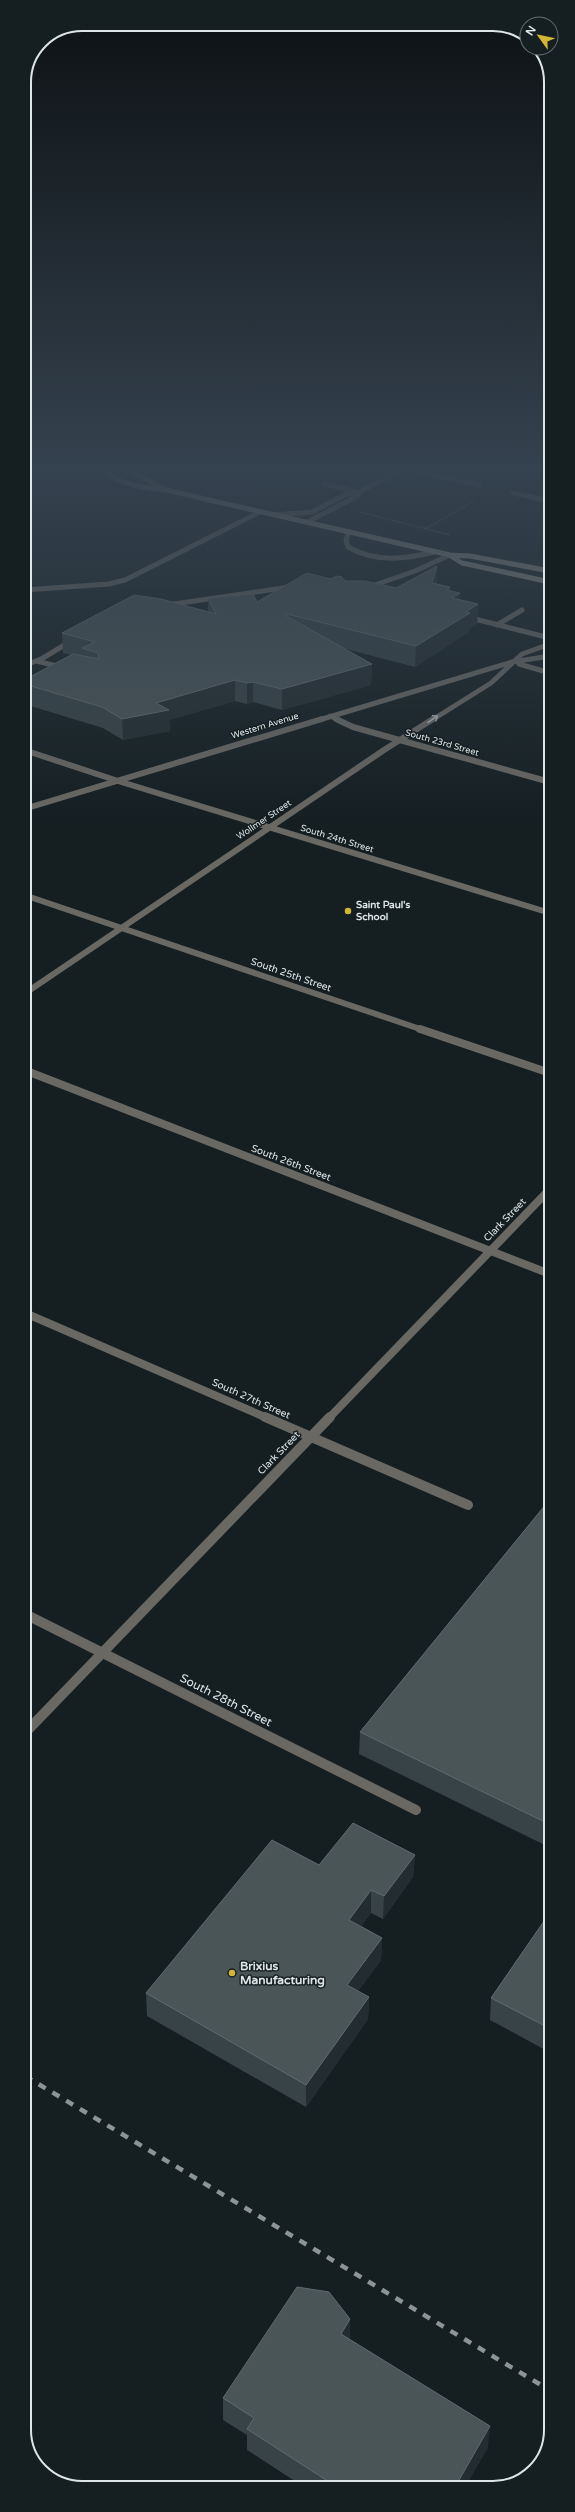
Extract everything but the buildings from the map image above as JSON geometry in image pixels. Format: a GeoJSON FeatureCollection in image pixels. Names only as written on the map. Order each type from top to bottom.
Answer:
{"type":"FeatureCollection","features":[{"type":"Feature","properties":{"kind":"street"},"geometry":{"type":"LineString","coordinates":[[159,606],[276,589]]}},
{"type":"Feature","properties":{"kind":"street"},"geometry":{"type":"LineString","coordinates":[[497,625],[522,610]]}},
{"type":"Feature","properties":{"kind":"street"},"geometry":{"type":"LineString","coordinates":[[463,616],[544,637]]}},
{"type":"Feature","properties":{"kind":"street"},"geometry":{"type":"LineString","coordinates":[[31,663],[79,636]]}},
{"type":"Feature","properties":{"kind":"street","name":"Western Avenue"},"geometry":{"type":"LineString","coordinates":[[512,662],[522,654],[544,646]]}},
{"type":"Feature","properties":{"kind":"street","name":"Western Avenue"},"geometry":{"type":"LineString","coordinates":[[31,807],[512,662],[544,657]]}},
{"type":"Feature","properties":{"kind":"street"},"geometry":{"type":"LineString","coordinates":[[36,661],[66,668]]}},
{"type":"Feature","properties":{"kind":"street"},"geometry":{"type":"LineString","coordinates":[[512,662],[544,670]]}},
{"type":"Feature","properties":{"kind":"street","name":"Wollmer Street"},"geometry":{"type":"LineString","coordinates":[[31,989],[400,740],[491,683],[512,662]]}},
{"type":"Feature","properties":{"kind":"street","name":"South 23rd Street"},"geometry":{"type":"LineString","coordinates":[[330,716],[349,726],[544,780]]}},
{"type":"Feature","properties":{"kind":"street","name":"South 24th Street"},"geometry":{"type":"LineString","coordinates":[[31,752],[269,828],[544,911]]}},
{"type":"Feature","properties":{"kind":"street","name":"South 25th Street"},"geometry":{"type":"LineString","coordinates":[[31,897],[544,1072]]}},
{"type":"Feature","properties":{"kind":"street","name":"South 26th Street"},"geometry":{"type":"LineString","coordinates":[[31,1073],[544,1272]]}},
{"type":"Feature","properties":{"kind":"street","name":"Clark Street"},"geometry":{"type":"LineString","coordinates":[[31,1727],[544,1195]]}},
{"type":"Feature","properties":{"kind":"street","name":"South 27th Street"},"geometry":{"type":"LineString","coordinates":[[31,1316],[468,1505]]}},
{"type":"Feature","properties":{"kind":"street","name":"South 28th Street"},"geometry":{"type":"LineString","coordinates":[[31,1617],[416,1810]]}},
{"type":"Feature","properties":{"kind":"railway"},"geometry":{"type":"LineString","coordinates":[[31,2080],[544,2387]]}},
{"type":"Feature","properties":{"kind":"place","name":"Saint Paul's School"},"geometry":{"type":"Point","coordinates":[348,911]}},
{"type":"Feature","properties":{"kind":"place","name":"Brixius Manufacturing"},"geometry":{"type":"Point","coordinates":[232,1973]}}]}
